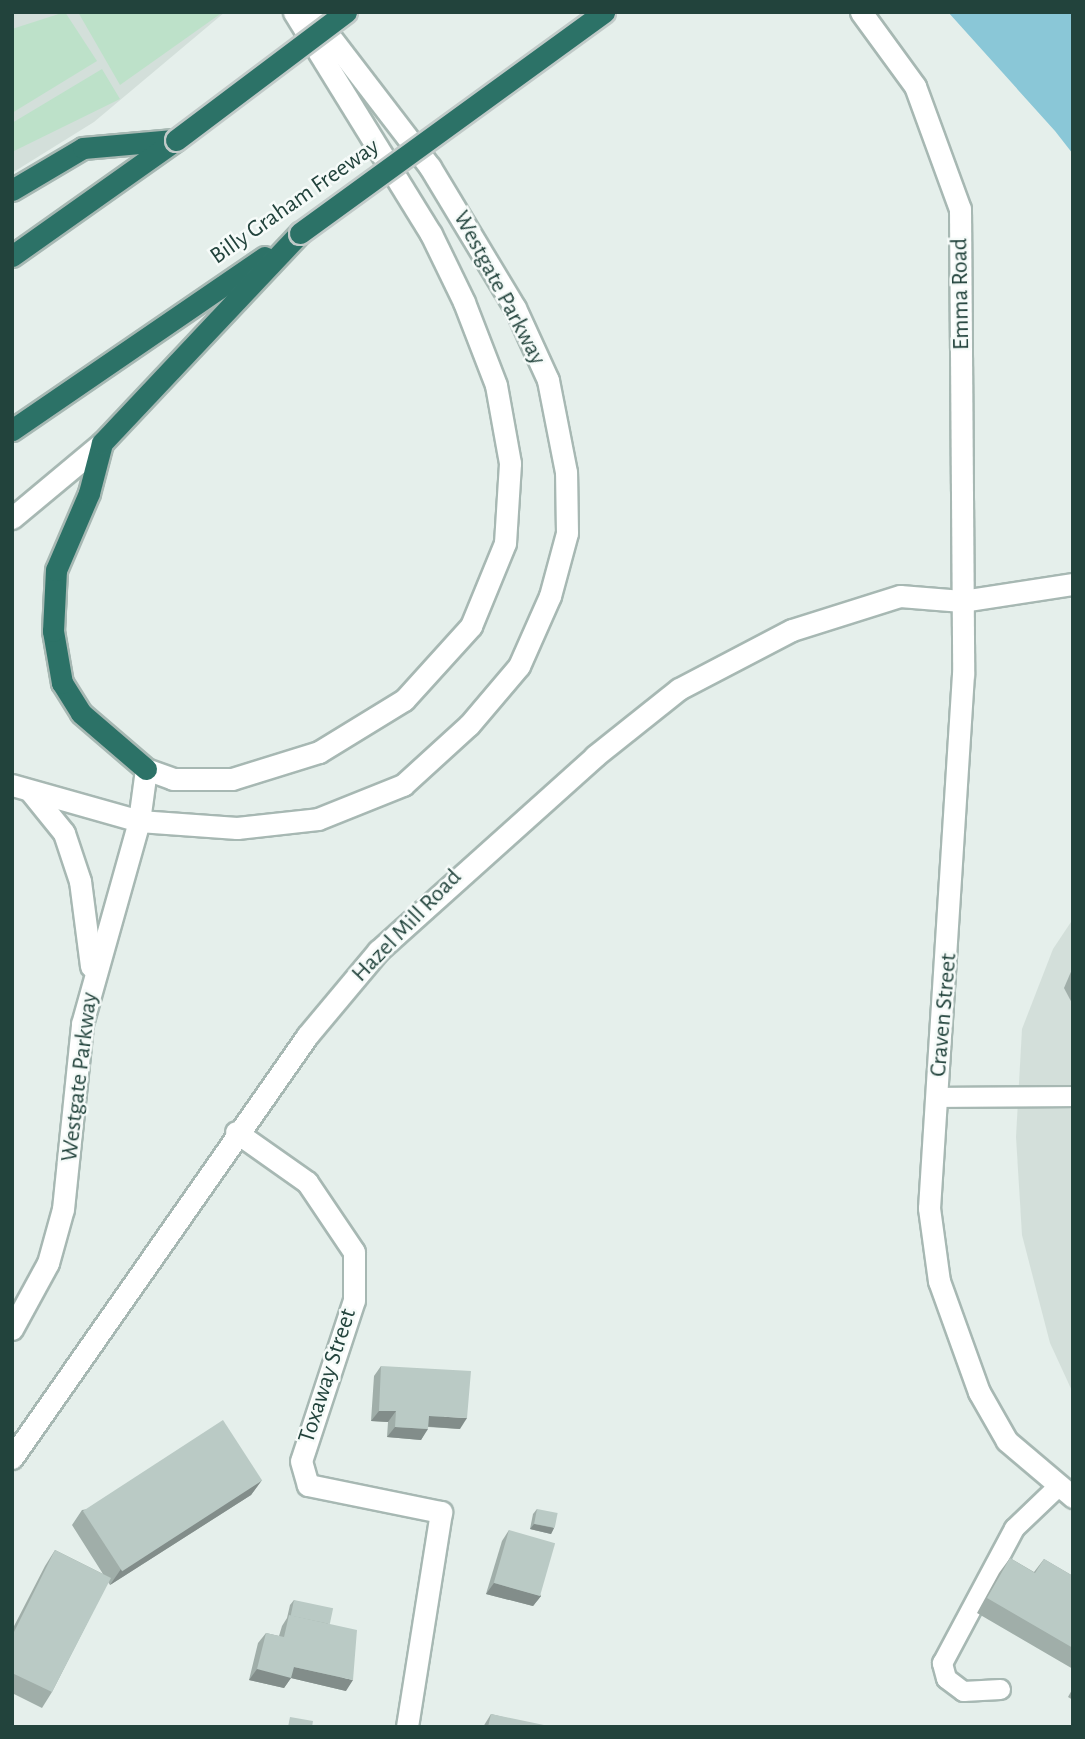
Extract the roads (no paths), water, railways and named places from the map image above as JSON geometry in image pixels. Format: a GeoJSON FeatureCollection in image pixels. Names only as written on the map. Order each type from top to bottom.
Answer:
{"type":"FeatureCollection","features":[{"type":"Feature","properties":{"kind":"highway"},"geometry":{"type":"LineString","coordinates":[[12,256],[176,140],[346,12]]}},
{"type":"Feature","properties":{"kind":"highway","name":"Billy Graham Freeway"},"geometry":{"type":"LineString","coordinates":[[12,429],[300,233],[604,12]]}},
{"type":"Feature","properties":{"kind":"highway"},"geometry":{"type":"LineString","coordinates":[[12,190],[83,148],[176,140]]}},
{"type":"Feature","properties":{"kind":"highway"},"geometry":{"type":"LineString","coordinates":[[146,769],[81,713],[62,683],[53,631],[56,570],[89,494],[102,443],[300,233]]}},
{"type":"Feature","properties":{"kind":"street"},"geometry":{"type":"LineString","coordinates":[[146,769],[173,779],[232,779],[319,752],[404,700],[471,626],[505,544],[510,463],[499,398],[464,302],[430,233],[293,12]]}},
{"type":"Feature","properties":{"kind":"street","name":"Westgate Parkway"},"geometry":{"type":"LineString","coordinates":[[139,821],[237,828],[318,819],[403,785],[469,725],[519,666],[550,596],[567,533],[566,472],[548,380],[515,308],[430,167],[311,12]]}},
{"type":"Feature","properties":{"kind":"street","name":"Emma Road"},"geometry":{"type":"LineString","coordinates":[[862,12],[915,86],[960,209],[962,601]]}},
{"type":"Feature","properties":{"kind":"street"},"geometry":{"type":"LineString","coordinates":[[12,519],[102,443]]}},
{"type":"Feature","properties":{"kind":"street"},"geometry":{"type":"LineString","coordinates":[[962,601],[1073,584]]}},
{"type":"Feature","properties":{"kind":"street","name":"Hazel Mill Road"},"geometry":{"type":"LineString","coordinates":[[12,1458],[236,1132],[378,951],[472,861],[679,689],[743,651],[838,614],[900,596],[962,601]]}},
{"type":"Feature","properties":{"kind":"street","name":"Craven Street"},"geometry":{"type":"LineString","coordinates":[[962,601],[959,814],[929,1208],[939,1281],[979,1392],[1002,1431],[1066,1491]]}},
{"type":"Feature","properties":{"kind":"street","name":"Westgate Parkway"},"geometry":{"type":"LineString","coordinates":[[12,1329],[48,1262],[63,1209],[92,977],[139,821],[146,769]]}},
{"type":"Feature","properties":{"kind":"street"},"geometry":{"type":"LineString","coordinates":[[21,788],[139,821]]}},
{"type":"Feature","properties":{"kind":"street"},"geometry":{"type":"LineString","coordinates":[[21,788],[64,834],[72,857],[92,977]]}},
{"type":"Feature","properties":{"kind":"street","name":"Toxaway Street"},"geometry":{"type":"LineString","coordinates":[[236,1132],[307,1182],[354,1252],[354,1300],[301,1461],[308,1485],[441,1512],[407,1727]]}},
{"type":"Feature","properties":{"kind":"lane"},"geometry":{"type":"LineString","coordinates":[[936,1097],[1073,1096]]}},
{"type":"Feature","properties":{"kind":"lane"},"geometry":{"type":"LineString","coordinates":[[1000,1689],[963,1691],[946,1678],[942,1663],[1014,1528],[1066,1491]]}},
{"type":"Feature","properties":{"kind":"water"},"geometry":{"type":"Polygon","coordinates":[[[948,12],[1073,12],[1073,154],[1055,131],[948,12]]]}}]}
